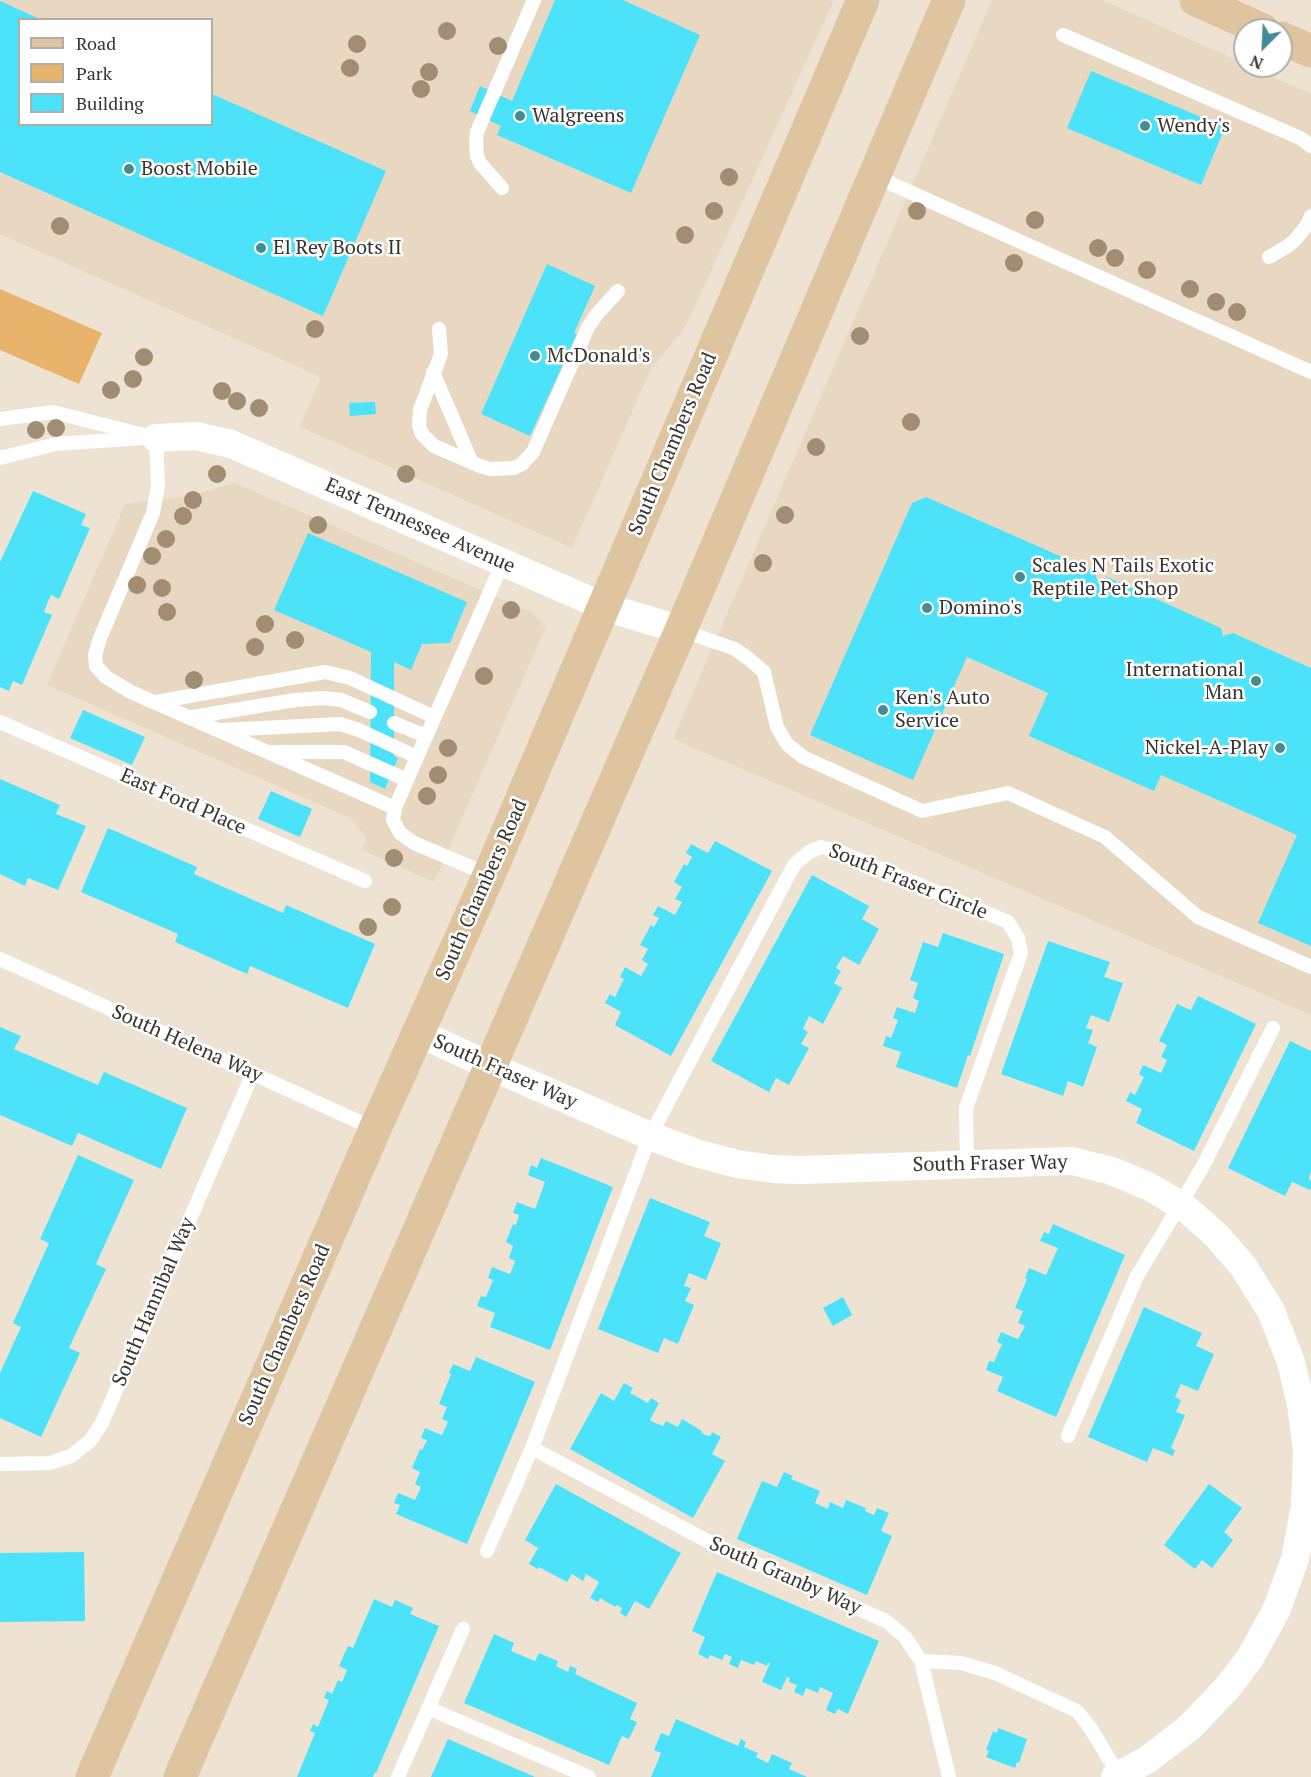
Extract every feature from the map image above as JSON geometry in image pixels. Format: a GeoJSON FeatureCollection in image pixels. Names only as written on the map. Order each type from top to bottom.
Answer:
{"type":"FeatureCollection","features":[{"type":"Feature","properties":{"kind":"main road","name":"South Chambers Road"},"geometry":{"type":"LineString","coordinates":[[92,1777],[375,1129],[489,875],[863,0]]}},
{"type":"Feature","properties":{"kind":"main road"},"geometry":{"type":"LineString","coordinates":[[180,1777],[681,630],[948,0]]}},
{"type":"Feature","properties":{"kind":"main road"},"geometry":{"type":"LineString","coordinates":[[1196,0],[1236,18]]}},
{"type":"Feature","properties":{"kind":"main road"},"geometry":{"type":"LineString","coordinates":[[1293,43],[1311,51]]}},
{"type":"Feature","properties":{"kind":"street","name":"East Tennessee Avenue"},"geometry":{"type":"LineString","coordinates":[[156,438],[196,436],[231,444],[605,607],[681,630]]}},
{"type":"Feature","properties":{"kind":"street","name":"South Fraser Way"},"geometry":{"type":"LineString","coordinates":[[419,1033],[650,1136],[696,1153],[737,1164],[773,1169],[826,1170],[967,1163],[1072,1161],[1121,1175],[1150,1187],[1180,1205],[1216,1235],[1249,1275],[1271,1311],[1306,1403],[1305,1506],[1295,1559],[1276,1611],[1250,1658],[1220,1695],[1190,1726],[1147,1760],[1118,1776]]}},
{"type":"Feature","properties":{"kind":"lane"},"geometry":{"type":"LineString","coordinates":[[502,188],[480,163],[476,141],[477,132],[534,0]]}},
{"type":"Feature","properties":{"kind":"lane"},"geometry":{"type":"LineString","coordinates":[[1063,35],[1300,138],[1311,146]]}},
{"type":"Feature","properties":{"kind":"lane"},"geometry":{"type":"LineString","coordinates":[[874,176],[1311,372]]}},
{"type":"Feature","properties":{"kind":"lane"},"geometry":{"type":"LineString","coordinates":[[1269,257],[1296,239],[1311,216]]}},
{"type":"Feature","properties":{"kind":"lane"},"geometry":{"type":"LineString","coordinates":[[439,329],[441,354],[421,402],[419,426],[422,434],[434,446],[472,463],[490,469],[503,469],[522,464],[532,452],[588,327],[618,291]]}},
{"type":"Feature","properties":{"kind":"lane"},"geometry":{"type":"LineString","coordinates":[[433,372],[472,463]]}},
{"type":"Feature","properties":{"kind":"lane","name":"East Tennessee Avenue"},"geometry":{"type":"LineString","coordinates":[[0,418],[53,412],[156,438]]}},
{"type":"Feature","properties":{"kind":"lane"},"geometry":{"type":"LineString","coordinates":[[156,438],[158,486],[153,513],[94,654],[96,666],[116,683],[156,702],[395,808]]}},
{"type":"Feature","properties":{"kind":"lane","name":"East Tennessee Avenue"},"geometry":{"type":"LineString","coordinates":[[0,458],[56,444],[156,438]]}},
{"type":"Feature","properties":{"kind":"lane"},"geometry":{"type":"LineString","coordinates":[[489,875],[414,843],[395,826],[393,820],[395,808],[503,562]]}},
{"type":"Feature","properties":{"kind":"lane"},"geometry":{"type":"LineString","coordinates":[[681,630],[735,649],[764,672],[777,728],[788,744],[803,757],[922,811],[1008,793],[1105,837],[1198,917],[1311,967]]}},
{"type":"Feature","properties":{"kind":"lane"},"geometry":{"type":"LineString","coordinates":[[156,702],[325,672],[350,678],[434,717]]}},
{"type":"Feature","properties":{"kind":"lane"},"geometry":{"type":"LineString","coordinates":[[190,717],[295,700],[324,698],[341,700],[370,712]]}},
{"type":"Feature","properties":{"kind":"lane","name":"East Ford Place"},"geometry":{"type":"LineString","coordinates":[[0,722],[365,882]]}},
{"type":"Feature","properties":{"kind":"lane"},"geometry":{"type":"LineString","coordinates":[[394,723],[426,736]]}},
{"type":"Feature","properties":{"kind":"lane"},"geometry":{"type":"LineString","coordinates":[[220,730],[340,724],[359,730],[417,757]]}},
{"type":"Feature","properties":{"kind":"lane"},"geometry":{"type":"LineString","coordinates":[[269,752],[344,752],[407,780]]}},
{"type":"Feature","properties":{"kind":"lane","name":"South Fraser Circle"},"geometry":{"type":"LineString","coordinates":[[650,1136],[794,865],[809,852],[821,847],[838,851],[1008,922],[1018,938],[1021,953],[966,1107],[967,1163]]}},
{"type":"Feature","properties":{"kind":"lane","name":"South Helena Way"},"geometry":{"type":"LineString","coordinates":[[0,959],[375,1129]]}},
{"type":"Feature","properties":{"kind":"lane"},"geometry":{"type":"LineString","coordinates":[[1068,1436],[1137,1276],[1202,1168],[1273,1028]]}},
{"type":"Feature","properties":{"kind":"lane","name":"South Hannibal Way"},"geometry":{"type":"LineString","coordinates":[[0,1464],[50,1463],[71,1456],[90,1441],[102,1424],[253,1073]]}},
{"type":"Feature","properties":{"kind":"lane"},"geometry":{"type":"LineString","coordinates":[[487,1551],[532,1448],[650,1136]]}},
{"type":"Feature","properties":{"kind":"lane","name":"South Granby Way"},"geometry":{"type":"LineString","coordinates":[[532,1448],[715,1545],[886,1621],[905,1638],[921,1661],[950,1777]]}},
{"type":"Feature","properties":{"kind":"lane"},"geometry":{"type":"LineString","coordinates":[[398,1777],[463,1629]]}},
{"type":"Feature","properties":{"kind":"lane"},"geometry":{"type":"LineString","coordinates":[[921,1661],[962,1663],[995,1673],[1077,1711],[1089,1726],[1118,1776]]}},
{"type":"Feature","properties":{"kind":"lane"},"geometry":{"type":"LineString","coordinates":[[428,1708],[589,1777]]}},
{"type":"Feature","properties":{"kind":"shaded area"},"geometry":{"type":"Polygon","coordinates":[[[0,0],[834,0],[686,326],[651,369],[572,548],[300,427],[321,377],[0,234],[0,0]]]}},
{"type":"Feature","properties":{"kind":"shaded area"},"geometry":{"type":"Polygon","coordinates":[[[992,0],[1102,0],[1233,59],[1233,78],[1276,78],[1311,94],[1311,1015],[673,739],[992,0]]]}},
{"type":"Feature","properties":{"kind":"shaded area"},"geometry":{"type":"Polygon","coordinates":[[[235,483],[531,612],[545,629],[434,882],[362,850],[367,838],[350,818],[47,685],[125,504],[189,496],[235,483]]]}},
{"type":"Feature","properties":{"kind":"green space"},"geometry":{"type":"Polygon","coordinates":[[[0,289],[102,333],[79,384],[0,350],[0,289]]]}},
{"type":"Feature","properties":{"kind":"building","name":"Walgreens"},"geometry":{"type":"Polygon","coordinates":[[[555,0],[623,0],[700,35],[631,193],[497,135],[501,126],[470,111],[480,86],[512,101],[555,0]]]}},
{"type":"Feature","properties":{"kind":"building"},"geometry":{"type":"Polygon","coordinates":[[[0,1],[38,18],[18,18],[18,126],[213,126],[213,94],[386,171],[323,316],[0,172],[0,1]]]}},
{"type":"Feature","properties":{"kind":"building"},"geometry":{"type":"Polygon","coordinates":[[[1091,71],[1225,127],[1201,185],[1067,128],[1091,71]]]}},
{"type":"Feature","properties":{"kind":"building"},"geometry":{"type":"Polygon","coordinates":[[[547,264],[595,286],[574,333],[577,334],[530,436],[481,414],[547,264]]]}},
{"type":"Feature","properties":{"kind":"building"},"geometry":{"type":"Polygon","coordinates":[[[375,402],[376,414],[350,416],[349,403],[375,402]]]}},
{"type":"Feature","properties":{"kind":"building"},"geometry":{"type":"Polygon","coordinates":[[[33,491],[86,514],[81,525],[90,528],[59,599],[51,595],[47,604],[44,612],[52,615],[22,685],[13,681],[9,691],[0,687],[0,562],[33,491]]]}},
{"type":"Feature","properties":{"kind":"building"},"geometry":{"type":"Polygon","coordinates":[[[926,497],[1094,571],[1098,582],[1107,577],[1221,628],[1223,636],[1233,633],[1311,668],[1311,946],[1258,923],[1297,835],[1161,775],[1154,791],[1029,736],[1048,693],[967,657],[913,780],[810,735],[912,503],[926,497]]]}},
{"type":"Feature","properties":{"kind":"building"},"geometry":{"type":"Polygon","coordinates":[[[308,533],[467,602],[450,643],[422,644],[411,670],[394,662],[394,756],[398,758],[385,789],[370,782],[371,652],[274,610],[308,533]]]}},
{"type":"Feature","properties":{"kind":"building"},"geometry":{"type":"Polygon","coordinates":[[[83,710],[145,737],[132,765],[70,738],[83,710]]]}},
{"type":"Feature","properties":{"kind":"building"},"geometry":{"type":"Polygon","coordinates":[[[0,779],[60,805],[56,814],[86,826],[58,890],[28,878],[25,886],[0,874],[0,779]]]}},
{"type":"Feature","properties":{"kind":"building"},"geometry":{"type":"Polygon","coordinates":[[[271,791],[312,809],[300,837],[258,819],[271,791]]]}},
{"type":"Feature","properties":{"kind":"building"},"geometry":{"type":"Polygon","coordinates":[[[108,828],[197,867],[194,874],[283,913],[286,905],[375,944],[348,1008],[250,966],[247,974],[175,942],[178,934],[81,892],[108,828]]]}},
{"type":"Feature","properties":{"kind":"building"},"geometry":{"type":"Polygon","coordinates":[[[715,841],[772,871],[671,1056],[615,1025],[621,1012],[605,1003],[610,994],[615,997],[624,979],[620,977],[625,967],[641,976],[648,964],[642,960],[648,949],[640,945],[651,925],[654,927],[659,918],[653,915],[658,906],[675,915],[682,902],[675,899],[682,887],[674,882],[684,864],[687,866],[692,857],[686,853],[691,844],[708,853],[715,841]]]}},
{"type":"Feature","properties":{"kind":"building"},"geometry":{"type":"Polygon","coordinates":[[[812,875],[869,906],[862,919],[879,929],[859,965],[843,956],[836,968],[841,971],[834,983],[842,988],[823,1024],[809,1016],[803,1029],[808,1032],[801,1044],[809,1048],[789,1085],[776,1078],[769,1092],[711,1061],[812,875]]]}},
{"type":"Feature","properties":{"kind":"building"},"geometry":{"type":"Polygon","coordinates":[[[943,933],[1004,954],[957,1088],[896,1067],[901,1052],[883,1046],[886,1036],[891,1038],[898,1020],[893,1018],[897,1007],[915,1013],[919,1001],[913,998],[918,983],[910,980],[923,942],[938,947],[943,933]]]}},
{"type":"Feature","properties":{"kind":"building"},"geometry":{"type":"Polygon","coordinates":[[[1048,941],[1110,962],[1104,977],[1123,983],[1109,1022],[1091,1015],[1086,1028],[1093,1030],[1088,1043],[1097,1047],[1083,1087],[1068,1081],[1063,1096],[1001,1074],[1048,941]]]}},
{"type":"Feature","properties":{"kind":"building"},"geometry":{"type":"Polygon","coordinates":[[[1198,996],[1256,1024],[1194,1151],[1136,1123],[1142,1109],[1126,1101],[1130,1092],[1135,1095],[1144,1077],[1139,1074],[1143,1065],[1161,1073],[1167,1060],[1161,1057],[1167,1045],[1159,1041],[1177,1004],[1191,1010],[1198,996]]]}},
{"type":"Feature","properties":{"kind":"building"},"geometry":{"type":"Polygon","coordinates":[[[0,1027],[21,1036],[14,1049],[98,1085],[104,1072],[187,1108],[161,1169],[78,1133],[72,1146],[0,1115],[0,1027]]]}},
{"type":"Feature","properties":{"kind":"building"},"geometry":{"type":"Polygon","coordinates":[[[1290,1041],[1311,1051],[1311,1171],[1309,1179],[1311,1188],[1310,1190],[1292,1182],[1285,1196],[1228,1168],[1290,1041]]]}},
{"type":"Feature","properties":{"kind":"building"},"geometry":{"type":"Polygon","coordinates":[[[78,1155],[134,1180],[96,1264],[106,1269],[69,1348],[80,1353],[41,1437],[0,1418],[0,1373],[21,1327],[13,1323],[49,1243],[40,1239],[78,1155]]]}},
{"type":"Feature","properties":{"kind":"building"},"geometry":{"type":"Polygon","coordinates":[[[541,1158],[613,1187],[550,1350],[490,1327],[495,1313],[477,1306],[481,1296],[486,1297],[493,1280],[488,1278],[492,1267],[510,1274],[515,1261],[509,1258],[513,1246],[506,1242],[519,1215],[513,1213],[517,1202],[535,1209],[545,1182],[528,1175],[531,1165],[537,1168],[541,1158]]]}},
{"type":"Feature","properties":{"kind":"building"},"geometry":{"type":"Polygon","coordinates":[[[650,1198],[710,1222],[704,1236],[721,1243],[706,1280],[689,1273],[684,1286],[691,1288],[685,1301],[694,1305],[678,1344],[664,1338],[658,1353],[598,1329],[650,1198]]]}},
{"type":"Feature","properties":{"kind":"building"},"geometry":{"type":"Polygon","coordinates":[[[1053,1224],[1125,1255],[1056,1417],[997,1391],[1003,1377],[986,1370],[989,1361],[994,1362],[1002,1344],[997,1342],[1001,1332],[1018,1339],[1025,1326],[1018,1323],[1023,1311],[1015,1308],[1029,1268],[1046,1275],[1058,1248],[1040,1241],[1044,1232],[1049,1234],[1053,1224]]]}},
{"type":"Feature","properties":{"kind":"building"},"geometry":{"type":"Polygon","coordinates":[[[843,1297],[852,1315],[833,1326],[823,1308],[843,1297]]]}},
{"type":"Feature","properties":{"kind":"building"},"geometry":{"type":"Polygon","coordinates":[[[1144,1307],[1202,1333],[1196,1346],[1214,1354],[1198,1391],[1181,1384],[1175,1397],[1181,1400],[1176,1412],[1185,1415],[1171,1448],[1175,1450],[1173,1456],[1153,1448],[1147,1462],[1088,1437],[1144,1307]]]}},
{"type":"Feature","properties":{"kind":"building"},"geometry":{"type":"Polygon","coordinates":[[[476,1357],[535,1382],[467,1544],[396,1514],[400,1505],[394,1503],[398,1493],[415,1500],[421,1487],[415,1484],[420,1472],[412,1468],[420,1449],[422,1450],[427,1440],[421,1438],[425,1428],[442,1435],[448,1422],[442,1419],[447,1407],[439,1404],[451,1374],[449,1373],[453,1364],[470,1371],[476,1357]]]}},
{"type":"Feature","properties":{"kind":"building"},"geometry":{"type":"Polygon","coordinates":[[[624,1383],[633,1388],[630,1393],[648,1403],[651,1398],[659,1403],[650,1420],[653,1422],[663,1426],[666,1421],[678,1427],[682,1419],[705,1435],[710,1436],[712,1432],[721,1437],[712,1454],[725,1461],[693,1518],[570,1449],[601,1393],[614,1401],[624,1383]]]}},
{"type":"Feature","properties":{"kind":"building"},"geometry":{"type":"Polygon","coordinates":[[[784,1472],[793,1476],[791,1479],[820,1491],[815,1503],[828,1509],[830,1502],[843,1508],[846,1500],[866,1508],[865,1511],[874,1515],[877,1508],[889,1513],[881,1531],[892,1536],[867,1595],[737,1539],[762,1481],[777,1487],[784,1472]]]}},
{"type":"Feature","properties":{"kind":"building"},"geometry":{"type":"Polygon","coordinates":[[[556,1484],[681,1553],[649,1609],[635,1601],[626,1617],[620,1613],[622,1608],[617,1605],[616,1607],[600,1598],[598,1602],[590,1598],[599,1582],[586,1574],[583,1581],[572,1574],[567,1582],[529,1564],[538,1548],[525,1540],[556,1484]]]}},
{"type":"Feature","properties":{"kind":"building"},"geometry":{"type":"Polygon","coordinates":[[[1209,1484],[1242,1508],[1224,1532],[1233,1540],[1212,1568],[1202,1560],[1195,1569],[1164,1545],[1209,1484]]]}},
{"type":"Feature","properties":{"kind":"building"},"geometry":{"type":"Polygon","coordinates":[[[84,1552],[85,1621],[0,1622],[0,1553],[84,1552]]]}},
{"type":"Feature","properties":{"kind":"building"},"geometry":{"type":"Polygon","coordinates":[[[717,1572],[879,1641],[848,1714],[838,1709],[835,1714],[826,1710],[833,1693],[820,1687],[818,1693],[806,1688],[803,1696],[794,1692],[797,1685],[789,1682],[790,1678],[787,1677],[781,1690],[762,1682],[770,1663],[767,1666],[756,1661],[754,1665],[741,1660],[738,1668],[729,1664],[732,1657],[725,1654],[722,1660],[710,1655],[708,1659],[698,1654],[705,1637],[692,1631],[717,1572]]]}},
{"type":"Feature","properties":{"kind":"building"},"geometry":{"type":"Polygon","coordinates":[[[374,1599],[392,1607],[395,1600],[413,1608],[410,1614],[439,1626],[376,1773],[373,1777],[297,1777],[315,1733],[310,1731],[313,1724],[318,1727],[329,1700],[324,1698],[327,1691],[332,1694],[338,1680],[342,1682],[347,1670],[339,1666],[348,1646],[353,1648],[374,1599]]]}},
{"type":"Feature","properties":{"kind":"building"},"geometry":{"type":"Polygon","coordinates":[[[494,1634],[514,1643],[511,1651],[535,1661],[539,1653],[558,1661],[556,1666],[568,1672],[570,1666],[577,1669],[575,1674],[637,1703],[630,1719],[637,1722],[629,1739],[622,1736],[609,1765],[464,1703],[494,1634]]]}},
{"type":"Feature","properties":{"kind":"building"},"geometry":{"type":"Polygon","coordinates":[[[676,1719],[738,1746],[741,1739],[746,1742],[744,1747],[758,1753],[756,1757],[768,1763],[772,1754],[792,1763],[789,1769],[807,1777],[651,1777],[661,1753],[654,1750],[661,1733],[669,1736],[676,1719]]]}},
{"type":"Feature","properties":{"kind":"building"},"geometry":{"type":"Polygon","coordinates":[[[998,1728],[1027,1739],[1015,1768],[986,1757],[989,1751],[986,1750],[993,1731],[997,1733],[998,1728]]]}},
{"type":"Feature","properties":{"kind":"building"},"geometry":{"type":"Polygon","coordinates":[[[448,1739],[535,1777],[431,1777],[448,1739]]]}},
{"type":"Feature","properties":{"kind":"place","name":"Walgreens"},"geometry":{"type":"Point","coordinates":[520,116]}},
{"type":"Feature","properties":{"kind":"place","name":"Wendy's"},"geometry":{"type":"Point","coordinates":[1145,126]}},
{"type":"Feature","properties":{"kind":"place","name":"Boost Mobile"},"geometry":{"type":"Point","coordinates":[129,169]}},
{"type":"Feature","properties":{"kind":"place","name":"El Rey Boots II"},"geometry":{"type":"Point","coordinates":[261,248]}},
{"type":"Feature","properties":{"kind":"place","name":"McDonald's"},"geometry":{"type":"Point","coordinates":[535,356]}},
{"type":"Feature","properties":{"kind":"place","name":"Scales N Tails Exotic Reptile Pet Shop"},"geometry":{"type":"Point","coordinates":[1020,577]}},
{"type":"Feature","properties":{"kind":"place","name":"Domino's"},"geometry":{"type":"Point","coordinates":[927,608]}},
{"type":"Feature","properties":{"kind":"place","name":"International Man"},"geometry":{"type":"Point","coordinates":[1256,681]}},
{"type":"Feature","properties":{"kind":"place","name":"Ken's Auto Service"},"geometry":{"type":"Point","coordinates":[883,710]}},
{"type":"Feature","properties":{"kind":"place","name":"Nickel-A-Play"},"geometry":{"type":"Point","coordinates":[1280,748]}}]}
